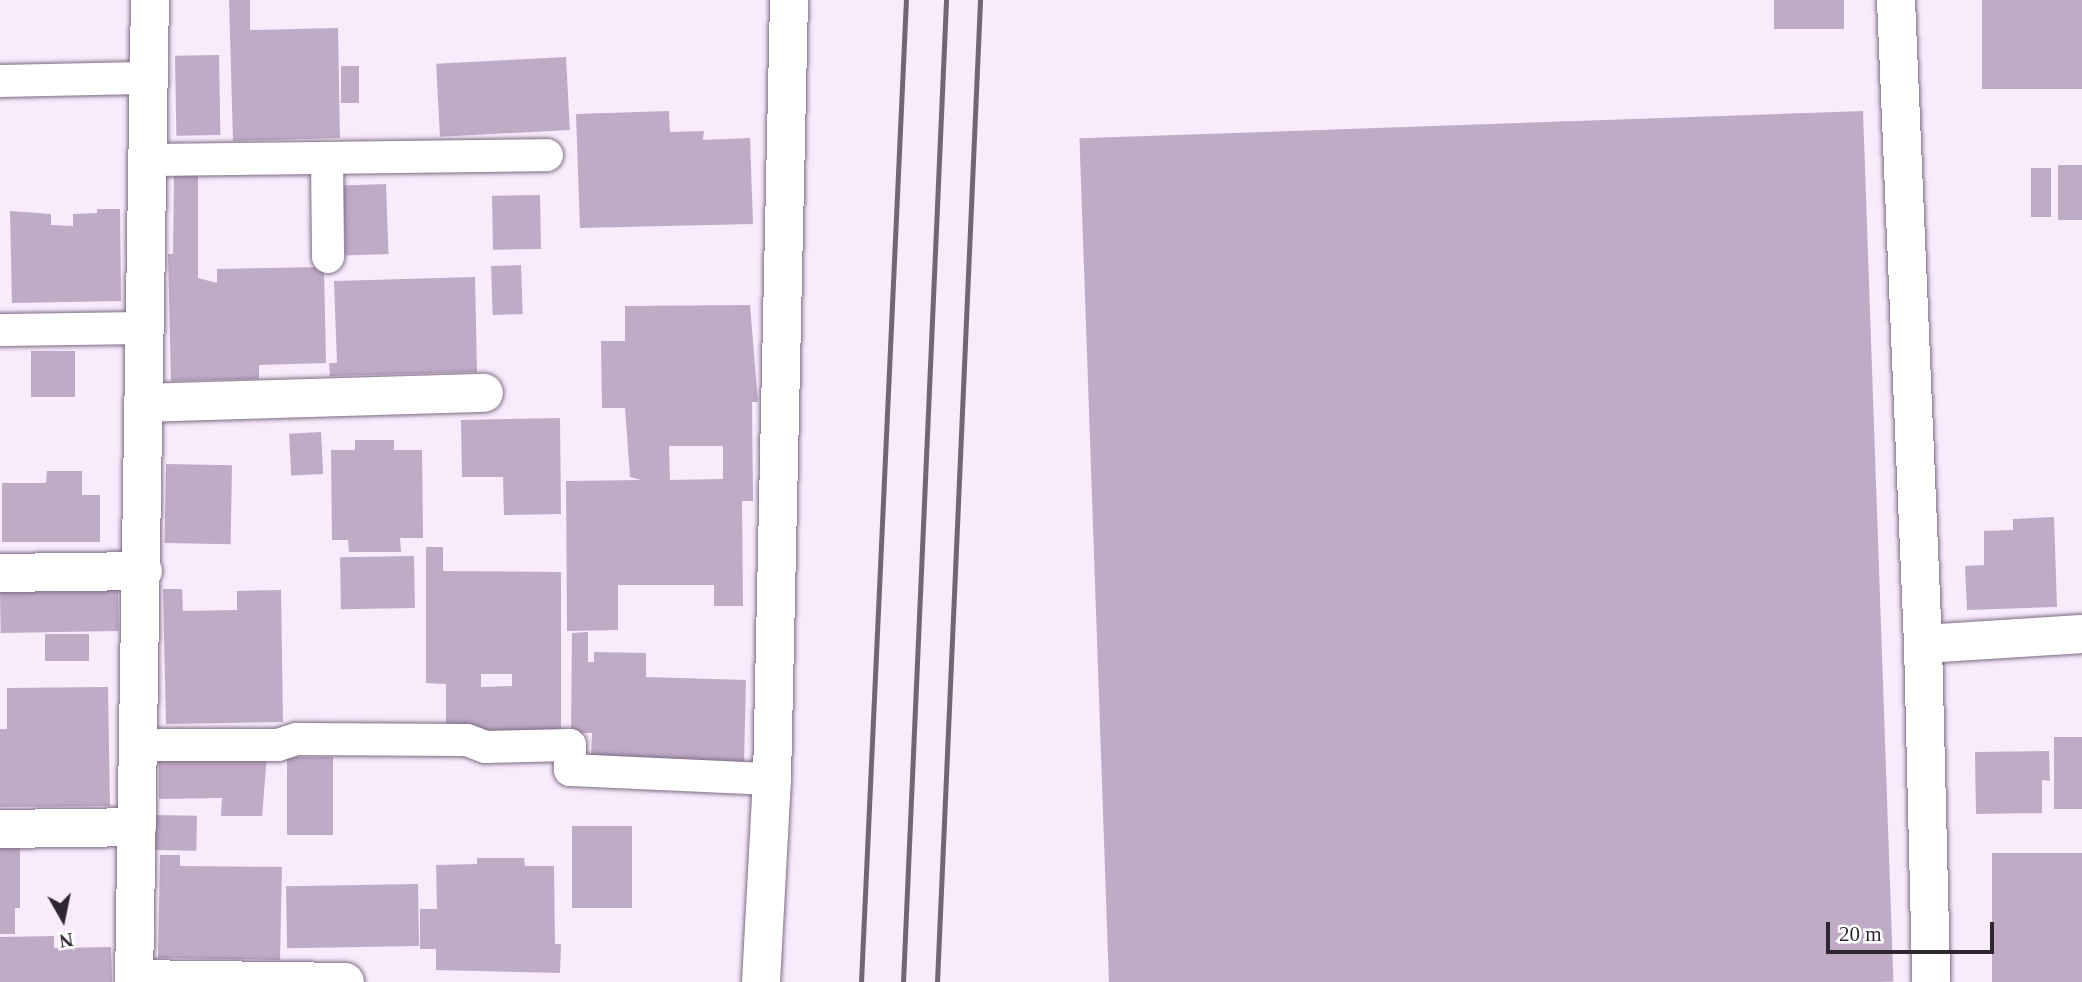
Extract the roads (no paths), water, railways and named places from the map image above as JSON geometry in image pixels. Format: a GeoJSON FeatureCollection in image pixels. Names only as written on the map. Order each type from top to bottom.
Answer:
{"type":"FeatureCollection","features":[{"type":"Feature","properties":{"kind":"street"},"geometry":{"type":"LineString","coordinates":[[150,0],[142,328],[143,571],[134,981],[345,982]]}},
{"type":"Feature","properties":{"kind":"street"},"geometry":{"type":"LineString","coordinates":[[761,982],[772,779],[789,0]]}},
{"type":"Feature","properties":{"kind":"street"},"geometry":{"type":"LineString","coordinates":[[1896,0],[1923,644],[1931,982]]}},
{"type":"Feature","properties":{"kind":"street"},"geometry":{"type":"LineString","coordinates":[[143,403],[484,393]]}},
{"type":"Feature","properties":{"kind":"street"},"geometry":{"type":"LineString","coordinates":[[0,573],[143,571]]}},
{"type":"Feature","properties":{"kind":"street"},"geometry":{"type":"LineString","coordinates":[[1923,644],[2082,634]]}},
{"type":"Feature","properties":{"kind":"street"},"geometry":{"type":"LineString","coordinates":[[0,829],[137,827]]}},
{"type":"Feature","properties":{"kind":"lane"},"geometry":{"type":"LineString","coordinates":[[0,81],[149,78]]}},
{"type":"Feature","properties":{"kind":"lane"},"geometry":{"type":"LineString","coordinates":[[147,160],[547,155]]}},
{"type":"Feature","properties":{"kind":"lane"},"geometry":{"type":"LineString","coordinates":[[327,158],[328,257]]}},
{"type":"Feature","properties":{"kind":"lane"},"geometry":{"type":"LineString","coordinates":[[0,330],[142,328]]}},
{"type":"Feature","properties":{"kind":"lane"},"geometry":{"type":"LineString","coordinates":[[139,745],[278,745],[310,739],[467,740],[485,747],[570,745],[570,770],[772,779]]}},
{"type":"Feature","properties":{"kind":"railway"},"geometry":{"type":"LineString","coordinates":[[861,982],[906,0]]}},
{"type":"Feature","properties":{"kind":"railway"},"geometry":{"type":"LineString","coordinates":[[903,982],[946,0]]}},
{"type":"Feature","properties":{"kind":"railway"},"geometry":{"type":"LineString","coordinates":[[937,982],[980,0]]}}]}
